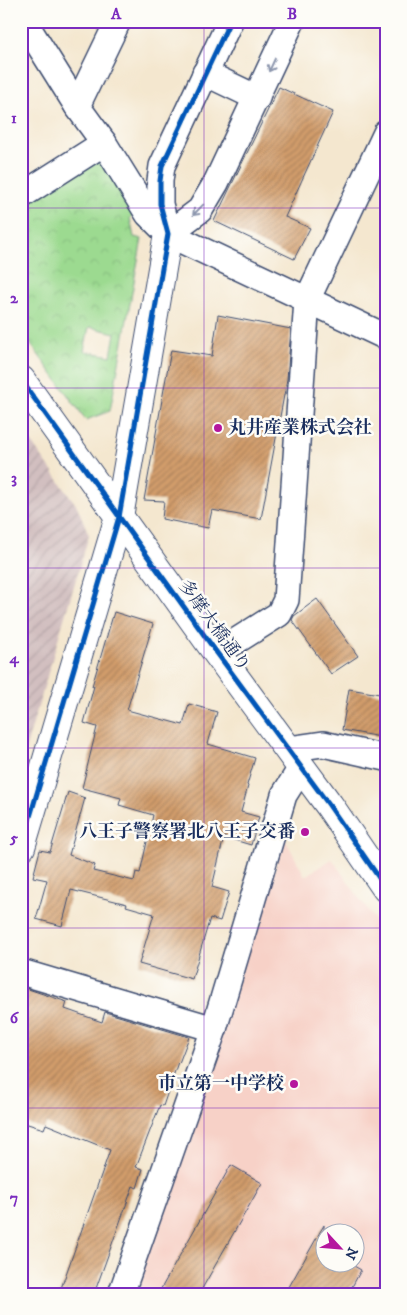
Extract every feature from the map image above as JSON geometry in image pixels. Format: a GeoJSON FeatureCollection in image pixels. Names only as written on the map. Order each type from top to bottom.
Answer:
{"type":"FeatureCollection","features":[{"type":"Feature","properties":{"kind":"street"},"geometry":{"type":"LineString","coordinates":[[24,21],[148,214],[168,234],[386,337]]}},
{"type":"Feature","properties":{"kind":"street"},"geometry":{"type":"LineString","coordinates":[[77,106],[118,21]]}},
{"type":"Feature","properties":{"kind":"street"},"geometry":{"type":"LineString","coordinates":[[21,847],[119,517],[168,234],[160,204],[162,166],[230,21]]}},
{"type":"Feature","properties":{"kind":"street"},"geometry":{"type":"LineString","coordinates":[[168,234],[200,210],[216,183],[292,21]]}},
{"type":"Feature","properties":{"kind":"street"},"geometry":{"type":"LineString","coordinates":[[206,73],[256,98]]}},
{"type":"Feature","properties":{"kind":"street"},"geometry":{"type":"LineString","coordinates":[[217,653],[279,614],[286,600],[307,300],[386,133]]}},
{"type":"Feature","properties":{"kind":"street"},"geometry":{"type":"LineString","coordinates":[[21,196],[104,143]]}},
{"type":"Feature","properties":{"kind":"street","name":"多摩大橋通り"},"geometry":{"type":"LineString","coordinates":[[21,380],[329,805],[386,888]]}},
{"type":"Feature","properties":{"kind":"street"},"geometry":{"type":"LineString","coordinates":[[121,1294],[214,1029],[295,758],[323,744],[386,758]]}},
{"type":"Feature","properties":{"kind":"street"},"geometry":{"type":"LineString","coordinates":[[21,972],[214,1029]]}},
{"type":"Feature","properties":{"kind":"shaded area"},"geometry":{"type":"Polygon","coordinates":[[[21,428],[77,506],[89,535],[21,764],[21,428]]]}},
{"type":"Feature","properties":{"kind":"shaded area","name":"市立第一中学校"},"geometry":{"type":"Polygon","coordinates":[[[285,839],[305,876],[332,859],[386,936],[386,1294],[131,1294],[285,839]]]}},
{"type":"Feature","properties":{"kind":"green space"},"geometry":{"type":"Polygon","coordinates":[[[92,162],[104,162],[137,213],[130,218],[134,237],[142,239],[110,411],[86,420],[21,331],[21,207],[92,162]],[[89,327],[84,351],[111,356],[115,333],[89,327]]]}},
{"type":"Feature","properties":{"kind":"building"},"geometry":{"type":"Polygon","coordinates":[[[279,87],[333,112],[285,217],[310,228],[294,259],[214,221],[279,87]]]}},
{"type":"Feature","properties":{"kind":"building","name":"丸井産業株式会社"},"geometry":{"type":"Polygon","coordinates":[[[218,315],[291,329],[287,379],[261,519],[212,510],[208,528],[162,519],[164,501],[144,500],[171,350],[212,356],[218,315]]]}},
{"type":"Feature","properties":{"kind":"building"},"geometry":{"type":"Polygon","coordinates":[[[317,599],[358,656],[331,674],[292,620],[294,616],[317,599]]]}},
{"type":"Feature","properties":{"kind":"building"},"geometry":{"type":"Polygon","coordinates":[[[114,612],[153,624],[127,710],[183,725],[189,704],[217,712],[208,744],[255,758],[241,812],[259,817],[251,845],[224,837],[212,887],[229,892],[220,921],[210,918],[192,979],[139,964],[154,914],[126,906],[127,904],[71,890],[62,926],[36,919],[47,880],[33,877],[40,850],[50,852],[68,792],[85,798],[69,855],[95,865],[93,871],[134,881],[136,872],[140,873],[153,815],[119,805],[121,798],[82,788],[97,727],[84,723],[94,686],[92,686],[114,612]]]}},
{"type":"Feature","properties":{"kind":"building"},"geometry":{"type":"Polygon","coordinates":[[[349,689],[386,695],[386,738],[342,730],[349,689]]]}},
{"type":"Feature","properties":{"kind":"building"},"geometry":{"type":"Polygon","coordinates":[[[25,988],[67,1002],[65,1009],[102,1022],[105,1012],[189,1037],[163,1106],[160,1105],[136,1167],[143,1169],[137,1188],[133,1186],[94,1294],[59,1294],[110,1150],[46,1124],[44,1129],[21,1122],[21,1000],[25,988]]]}},
{"type":"Feature","properties":{"kind":"building"},"geometry":{"type":"Polygon","coordinates":[[[231,1165],[262,1183],[199,1294],[158,1294],[231,1165]]]}},
{"type":"Feature","properties":{"kind":"building"},"geometry":{"type":"Polygon","coordinates":[[[314,1243],[314,1272],[360,1272],[346,1294],[285,1294],[314,1243]]]}},
{"type":"Feature","properties":{"kind":"cycle path"},"geometry":{"type":"LineString","coordinates":[[21,847],[119,517],[168,234],[160,204],[162,166],[230,21]]}},
{"type":"Feature","properties":{"kind":"cycle path"},"geometry":{"type":"LineString","coordinates":[[21,380],[329,805],[386,888]]}},
{"type":"Feature","properties":{"kind":"place","name":"丸井産業株式会社"},"geometry":{"type":"Point","coordinates":[218,428]}},
{"type":"Feature","properties":{"kind":"place","name":"八王子警察署北八王子交番"},"geometry":{"type":"Point","coordinates":[305,832]}},
{"type":"Feature","properties":{"kind":"place","name":"市立第一中学校"},"geometry":{"type":"Point","coordinates":[294,1084]}}]}
